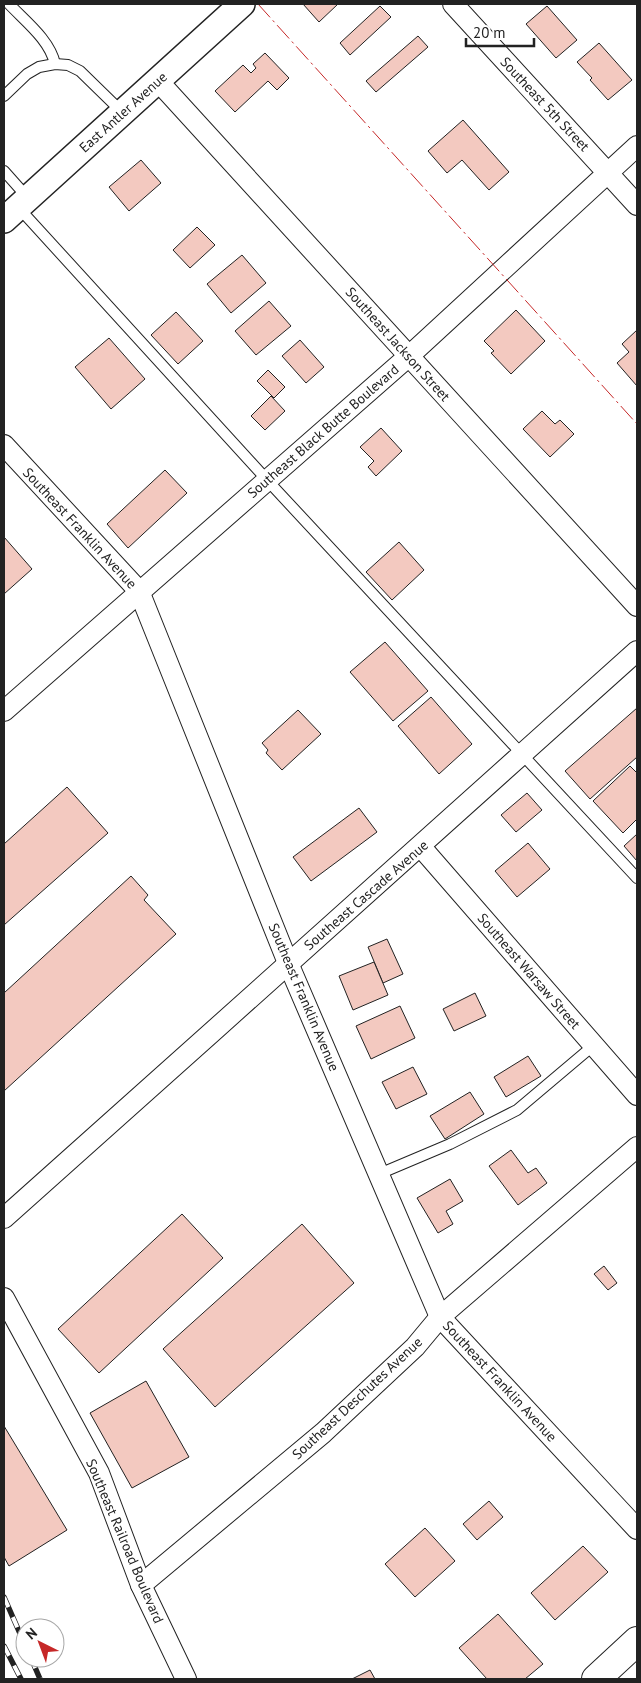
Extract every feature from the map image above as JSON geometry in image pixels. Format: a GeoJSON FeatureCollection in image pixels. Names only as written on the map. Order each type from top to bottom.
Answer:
{"type":"FeatureCollection","features":[{"type":"Feature","properties":{"kind":"highway"},"geometry":{"type":"LineString","coordinates":[[596,1679],[637,1641]]}},
{"type":"Feature","properties":{"kind":"street","name":"East Antler Avenue"},"geometry":{"type":"LineString","coordinates":[[17,208],[242,4]]}},
{"type":"Feature","properties":{"kind":"street","name":"Southeast 5th Street"},"geometry":{"type":"LineString","coordinates":[[453,4],[637,204]]}},
{"type":"Feature","properties":{"kind":"street","name":"Southeast Jackson Street"},"geometry":{"type":"LineString","coordinates":[[158,81],[637,606]]}},
{"type":"Feature","properties":{"kind":"street","name":"Southeast Black Butte Boulevard"},"geometry":{"type":"LineString","coordinates":[[4,711],[409,356],[637,146]]}},
{"type":"Feature","properties":{"kind":"street","name":"Southeast Franklin Avenue"},"geometry":{"type":"LineString","coordinates":[[4,445],[139,591],[288,963],[440,1317],[637,1529]]}},
{"type":"Feature","properties":{"kind":"street","name":"Southeast Cascade Avenue"},"geometry":{"type":"LineString","coordinates":[[4,1218],[288,963],[421,847],[637,651]]}},
{"type":"Feature","properties":{"kind":"street","name":"Southeast Warsaw Street"},"geometry":{"type":"LineString","coordinates":[[421,847],[637,1095]]}},
{"type":"Feature","properties":{"kind":"street","name":"Southeast Deschutes Avenue"},"geometry":{"type":"LineString","coordinates":[[141,1585],[322,1433],[415,1347],[440,1317],[637,1147]]}},
{"type":"Feature","properties":{"kind":"street","name":"Southeast Railroad Boulevard"},"geometry":{"type":"LineString","coordinates":[[4,1298],[99,1473],[141,1585],[186,1679]]}},
{"type":"Feature","properties":{"kind":"lane"},"geometry":{"type":"LineString","coordinates":[[10,4],[53,53],[55,64]]}},
{"type":"Feature","properties":{"kind":"lane"},"geometry":{"type":"LineString","coordinates":[[4,96],[28,74],[39,67],[55,64],[68,65],[80,71],[122,113]]}},
{"type":"Feature","properties":{"kind":"lane"},"geometry":{"type":"LineString","coordinates":[[4,171],[17,208],[637,878]]}},
{"type":"Feature","properties":{"kind":"lane"},"geometry":{"type":"LineString","coordinates":[[379,1174],[450,1144],[517,1110],[594,1045]]}},
{"type":"Feature","properties":{"kind":"building"},"geometry":{"type":"Polygon","coordinates":[[[303,4],[338,4],[319,22],[303,4]]]}},
{"type":"Feature","properties":{"kind":"building"},"geometry":{"type":"Polygon","coordinates":[[[380,6],[391,17],[350,55],[340,43],[380,6]]]}},
{"type":"Feature","properties":{"kind":"building"},"geometry":{"type":"Polygon","coordinates":[[[547,6],[577,40],[556,58],[526,24],[547,6]]]}},
{"type":"Feature","properties":{"kind":"building"},"geometry":{"type":"Polygon","coordinates":[[[418,36],[428,47],[376,92],[366,81],[418,36]]]}},
{"type":"Feature","properties":{"kind":"building"},"geometry":{"type":"Polygon","coordinates":[[[599,43],[632,80],[608,100],[590,80],[592,78],[577,62],[599,43]]]}},
{"type":"Feature","properties":{"kind":"building"},"geometry":{"type":"Polygon","coordinates":[[[265,53],[289,78],[277,90],[268,81],[235,112],[215,91],[243,65],[251,73],[256,68],[253,64],[265,53]]]}},
{"type":"Feature","properties":{"kind":"building"},"geometry":{"type":"Polygon","coordinates":[[[463,120],[509,172],[489,190],[462,160],[447,173],[428,151],[463,120]]]}},
{"type":"Feature","properties":{"kind":"building"},"geometry":{"type":"Polygon","coordinates":[[[141,160],[161,183],[129,211],[109,187],[141,160]]]}},
{"type":"Feature","properties":{"kind":"building"},"geometry":{"type":"Polygon","coordinates":[[[197,227],[215,245],[190,268],[173,250],[197,227]]]}},
{"type":"Feature","properties":{"kind":"building"},"geometry":{"type":"Polygon","coordinates":[[[242,255],[266,283],[231,313],[207,284],[242,255]]]}},
{"type":"Feature","properties":{"kind":"building"},"geometry":{"type":"Polygon","coordinates":[[[269,301],[291,326],[256,355],[235,331],[269,301]]]}},
{"type":"Feature","properties":{"kind":"building"},"geometry":{"type":"Polygon","coordinates":[[[516,310],[545,341],[511,374],[491,353],[494,351],[484,341],[516,310]]]}},
{"type":"Feature","properties":{"kind":"building"},"geometry":{"type":"Polygon","coordinates":[[[176,312],[203,341],[178,364],[151,335],[176,312]]]}},
{"type":"Feature","properties":{"kind":"building"},"geometry":{"type":"Polygon","coordinates":[[[637,330],[637,386],[617,363],[629,352],[622,344],[637,330]]]}},
{"type":"Feature","properties":{"kind":"building"},"geometry":{"type":"Polygon","coordinates":[[[109,338],[145,379],[111,409],[75,367],[109,338]]]}},
{"type":"Feature","properties":{"kind":"building"},"geometry":{"type":"Polygon","coordinates":[[[300,340],[324,367],[306,383],[282,356],[300,340]]]}},
{"type":"Feature","properties":{"kind":"building"},"geometry":{"type":"Polygon","coordinates":[[[268,370],[285,387],[274,398],[257,381],[268,370]]]}},
{"type":"Feature","properties":{"kind":"building"},"geometry":{"type":"Polygon","coordinates":[[[271,396],[285,411],[265,430],[251,416],[271,396]]]}},
{"type":"Feature","properties":{"kind":"building"},"geometry":{"type":"Polygon","coordinates":[[[542,411],[555,424],[560,420],[574,434],[550,457],[523,429],[542,411]]]}},
{"type":"Feature","properties":{"kind":"building"},"geometry":{"type":"Polygon","coordinates":[[[381,428],[402,451],[376,476],[368,467],[374,461],[360,447],[381,428]]]}},
{"type":"Feature","properties":{"kind":"building"},"geometry":{"type":"Polygon","coordinates":[[[165,470],[187,493],[128,548],[107,524],[165,470]]]}},
{"type":"Feature","properties":{"kind":"building"},"geometry":{"type":"Polygon","coordinates":[[[4,537],[32,569],[4,594],[4,537]]]}},
{"type":"Feature","properties":{"kind":"building"},"geometry":{"type":"Polygon","coordinates":[[[399,542],[424,570],[392,600],[366,572],[399,542]]]}},
{"type":"Feature","properties":{"kind":"building"},"geometry":{"type":"Polygon","coordinates":[[[385,642],[428,691],[393,721],[350,672],[385,642]]]}},
{"type":"Feature","properties":{"kind":"building"},"geometry":{"type":"Polygon","coordinates":[[[431,697],[472,744],[439,774],[398,726],[431,697]]]}},
{"type":"Feature","properties":{"kind":"building"},"geometry":{"type":"Polygon","coordinates":[[[637,708],[637,757],[590,799],[565,771],[637,708]]]}},
{"type":"Feature","properties":{"kind":"building"},"geometry":{"type":"Polygon","coordinates":[[[298,710],[321,734],[282,770],[266,753],[268,750],[262,743],[298,710]]]}},
{"type":"Feature","properties":{"kind":"building"},"geometry":{"type":"Polygon","coordinates":[[[630,766],[637,773],[637,819],[623,833],[593,801],[630,766]]]}},
{"type":"Feature","properties":{"kind":"building"},"geometry":{"type":"Polygon","coordinates":[[[67,787],[108,833],[4,925],[4,844],[67,787]]]}},
{"type":"Feature","properties":{"kind":"building"},"geometry":{"type":"Polygon","coordinates":[[[527,793],[542,810],[516,832],[501,815],[527,793]]]}},
{"type":"Feature","properties":{"kind":"building"},"geometry":{"type":"Polygon","coordinates":[[[359,808],[377,832],[311,881],[293,857],[359,808]]]}},
{"type":"Feature","properties":{"kind":"building"},"geometry":{"type":"Polygon","coordinates":[[[637,834],[637,861],[624,846],[637,834]]]}},
{"type":"Feature","properties":{"kind":"building"},"geometry":{"type":"Polygon","coordinates":[[[528,843],[550,869],[517,897],[495,871],[528,843]]]}},
{"type":"Feature","properties":{"kind":"building"},"geometry":{"type":"Polygon","coordinates":[[[131,876],[148,895],[144,900],[176,934],[4,1091],[4,993],[131,876]]]}},
{"type":"Feature","properties":{"kind":"building"},"geometry":{"type":"Polygon","coordinates":[[[387,939],[403,974],[383,983],[368,947],[387,939]]]}},
{"type":"Feature","properties":{"kind":"building"},"geometry":{"type":"Polygon","coordinates":[[[374,962],[388,995],[353,1010],[339,976],[374,962]]]}},
{"type":"Feature","properties":{"kind":"building"},"geometry":{"type":"Polygon","coordinates":[[[475,993],[486,1016],[454,1031],[443,1009],[475,993]]]}},
{"type":"Feature","properties":{"kind":"building"},"geometry":{"type":"Polygon","coordinates":[[[400,1006],[415,1038],[371,1059],[356,1026],[400,1006]]]}},
{"type":"Feature","properties":{"kind":"building"},"geometry":{"type":"Polygon","coordinates":[[[528,1056],[541,1076],[506,1097],[494,1077],[528,1056]]]}},
{"type":"Feature","properties":{"kind":"building"},"geometry":{"type":"Polygon","coordinates":[[[413,1067],[427,1094],[396,1109],[382,1082],[413,1067]]]}},
{"type":"Feature","properties":{"kind":"building"},"geometry":{"type":"Polygon","coordinates":[[[470,1092],[484,1114],[445,1139],[430,1116],[470,1092]]]}},
{"type":"Feature","properties":{"kind":"building"},"geometry":{"type":"Polygon","coordinates":[[[511,1150],[528,1173],[536,1168],[547,1183],[518,1205],[489,1166],[511,1150]]]}},
{"type":"Feature","properties":{"kind":"building"},"geometry":{"type":"Polygon","coordinates":[[[450,1179],[463,1201],[446,1211],[453,1224],[438,1233],[417,1198],[450,1179]]]}},
{"type":"Feature","properties":{"kind":"building"},"geometry":{"type":"Polygon","coordinates":[[[182,1214],[223,1258],[99,1373],[58,1329],[182,1214]]]}},
{"type":"Feature","properties":{"kind":"building"},"geometry":{"type":"Polygon","coordinates":[[[302,1224],[354,1283],[215,1407],[163,1349],[302,1224]]]}},
{"type":"Feature","properties":{"kind":"building"},"geometry":{"type":"Polygon","coordinates":[[[604,1266],[617,1283],[608,1290],[594,1274],[604,1266]]]}},
{"type":"Feature","properties":{"kind":"building"},"geometry":{"type":"Polygon","coordinates":[[[146,1381],[189,1457],[132,1488],[90,1413],[146,1381]]]}},
{"type":"Feature","properties":{"kind":"building"},"geometry":{"type":"Polygon","coordinates":[[[4,1426],[67,1530],[9,1566],[4,1557],[4,1426]]]}},
{"type":"Feature","properties":{"kind":"building"},"geometry":{"type":"Polygon","coordinates":[[[489,1501],[503,1517],[477,1540],[463,1524],[489,1501]]]}},
{"type":"Feature","properties":{"kind":"building"},"geometry":{"type":"Polygon","coordinates":[[[425,1528],[455,1561],[415,1597],[385,1564],[425,1528]]]}},
{"type":"Feature","properties":{"kind":"building"},"geometry":{"type":"Polygon","coordinates":[[[583,1546],[608,1572],[555,1620],[531,1593],[583,1546]]]}},
{"type":"Feature","properties":{"kind":"building"},"geometry":{"type":"Polygon","coordinates":[[[498,1614],[543,1664],[525,1679],[487,1679],[459,1648],[498,1614]]]}},
{"type":"Feature","properties":{"kind":"building"},"geometry":{"type":"Polygon","coordinates":[[[370,1670],[375,1679],[352,1679],[370,1670]]]}},
{"type":"Feature","properties":{"kind":"railway"},"geometry":{"type":"LineString","coordinates":[[4,1597],[15,1622]]}},
{"type":"Feature","properties":{"kind":"railway"},"geometry":{"type":"LineString","coordinates":[[4,1646],[21,1679]]}},
{"type":"Feature","properties":{"kind":"railway"},"geometry":{"type":"LineString","coordinates":[[35,1668],[40,1679]]}},
{"type":"Feature","properties":{"kind":"power"},"geometry":{"type":"LineString","coordinates":[[258,4],[637,424]]}}]}
